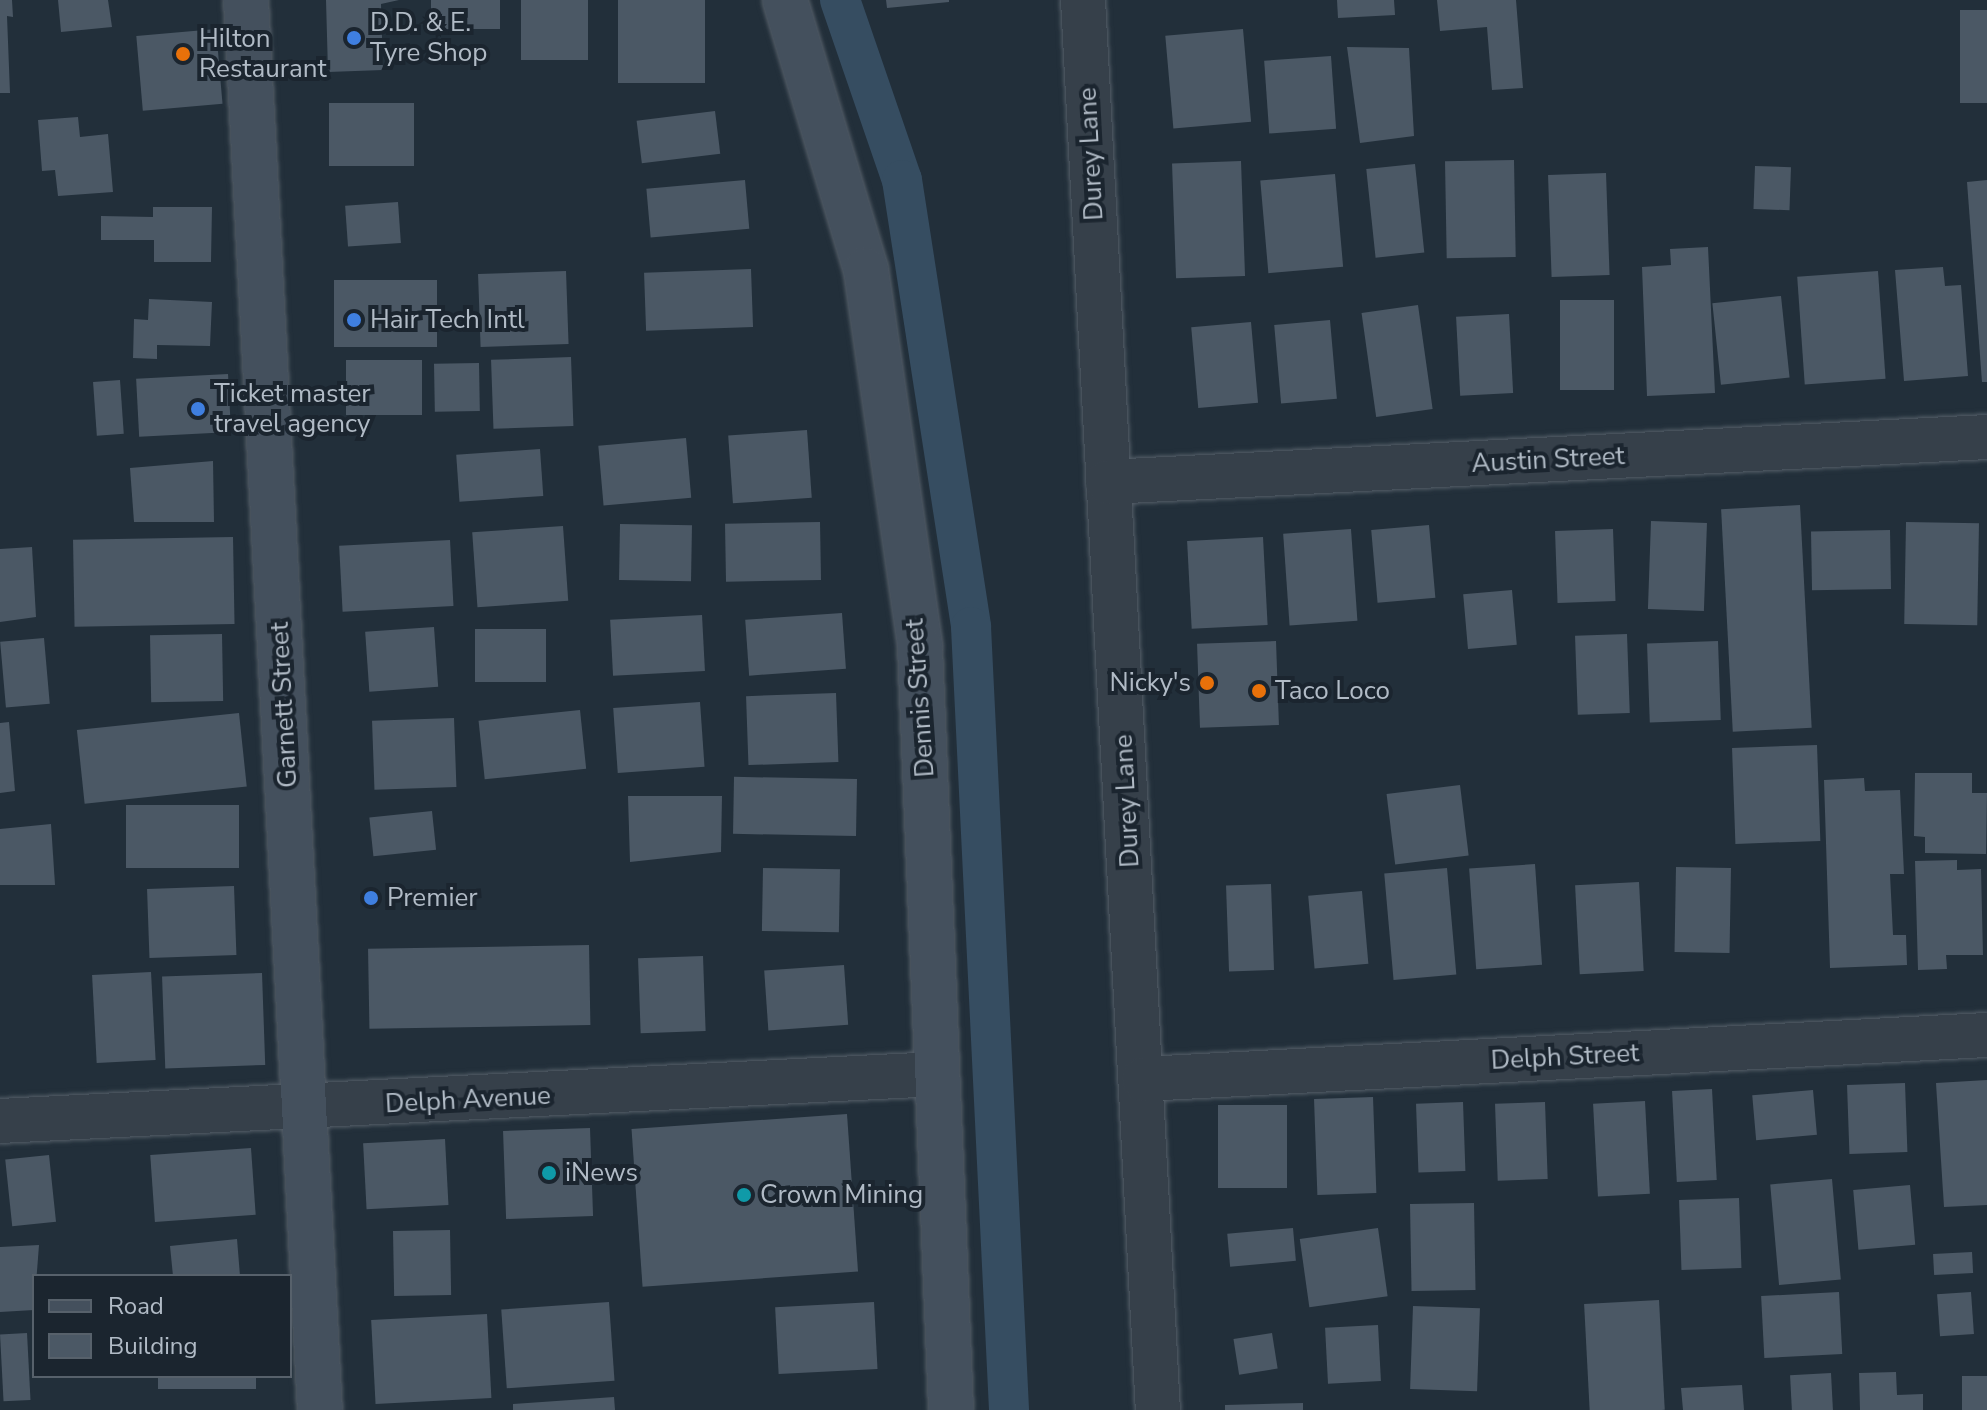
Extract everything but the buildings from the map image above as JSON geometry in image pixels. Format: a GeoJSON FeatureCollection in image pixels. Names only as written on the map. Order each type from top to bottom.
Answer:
{"type":"FeatureCollection","features":[{"type":"Feature","properties":{"kind":"street","name":"Garnett Street"},"geometry":{"type":"LineString","coordinates":[[246,0],[320,1410]]}},
{"type":"Feature","properties":{"kind":"street","name":"Dennis Street"},"geometry":{"type":"LineString","coordinates":[[785,0],[866,270],[916,615],[951,1410]]}},
{"type":"Feature","properties":{"kind":"street","name":"Durey Lane"},"geometry":{"type":"LineString","coordinates":[[1083,0],[1144,1079],[1158,1410]]}},
{"type":"Feature","properties":{"kind":"street","name":"Austin Street"},"geometry":{"type":"LineString","coordinates":[[1108,482],[1987,437]]}},
{"type":"Feature","properties":{"kind":"street","name":"Delph Street"},"geometry":{"type":"LineString","coordinates":[[1144,1079],[1987,1035]]}},
{"type":"Feature","properties":{"kind":"street","name":"Delph Avenue"},"geometry":{"type":"LineString","coordinates":[[0,1121],[305,1109],[936,1074]]}},
{"type":"Feature","properties":{"kind":"waterway"},"geometry":{"type":"LineString","coordinates":[[840,0],[902,180],[971,627],[1009,1410]]}},
{"type":"Feature","properties":{"kind":"place","name":"D.D. & E. Tyre Shop"},"geometry":{"type":"Point","coordinates":[354,38]}},
{"type":"Feature","properties":{"kind":"place","name":"Hilton Restaurant"},"geometry":{"type":"Point","coordinates":[183,54]}},
{"type":"Feature","properties":{"kind":"place","name":"Hair Tech Intl"},"geometry":{"type":"Point","coordinates":[354,320]}},
{"type":"Feature","properties":{"kind":"place","name":"Ticket master travel agency"},"geometry":{"type":"Point","coordinates":[198,409]}},
{"type":"Feature","properties":{"kind":"place","name":"Nicky's"},"geometry":{"type":"Point","coordinates":[1207,683]}},
{"type":"Feature","properties":{"kind":"place","name":"Taco Loco"},"geometry":{"type":"Point","coordinates":[1259,691]}},
{"type":"Feature","properties":{"kind":"place","name":"Premier"},"geometry":{"type":"Point","coordinates":[371,898]}},
{"type":"Feature","properties":{"kind":"place","name":"iNews"},"geometry":{"type":"Point","coordinates":[549,1173]}},
{"type":"Feature","properties":{"kind":"place","name":"Crown Mining"},"geometry":{"type":"Point","coordinates":[744,1195]}}]}
